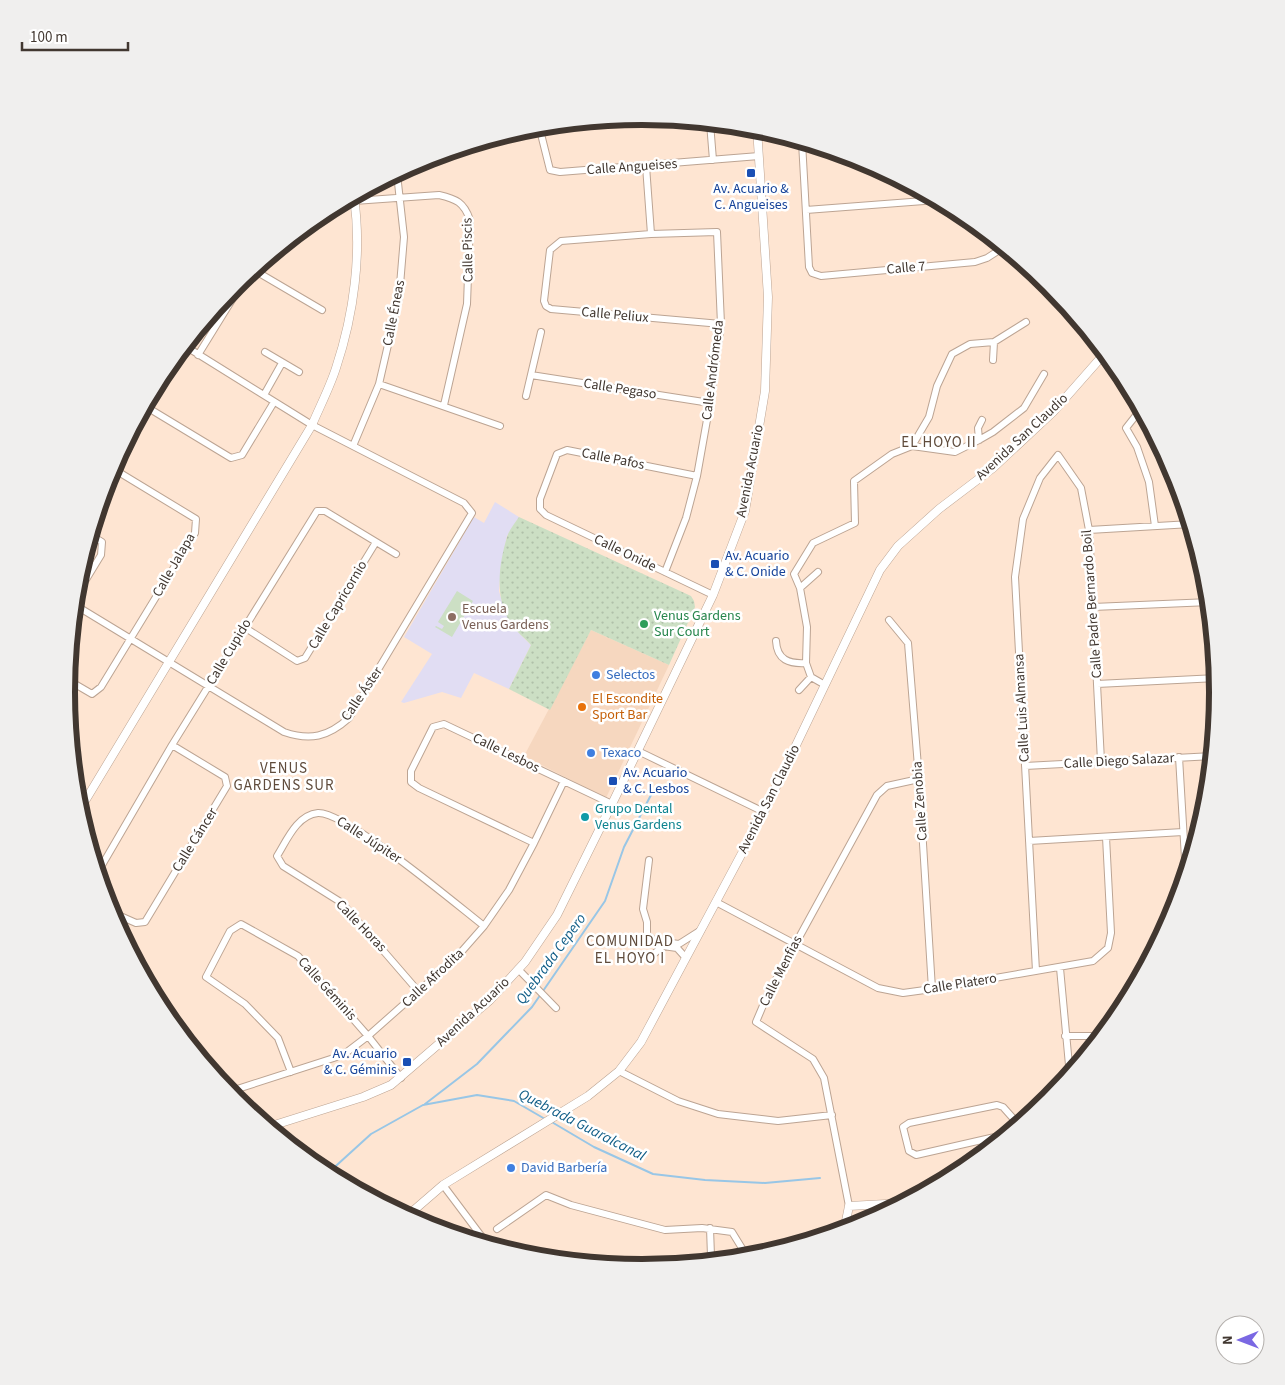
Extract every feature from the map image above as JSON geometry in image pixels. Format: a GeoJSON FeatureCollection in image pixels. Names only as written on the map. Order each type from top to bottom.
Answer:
{"type":"FeatureCollection","features":[{"type":"Feature","properties":{"kind":"street"},"geometry":{"type":"LineString","coordinates":[[711,129],[713,160]]}},
{"type":"Feature","properties":{"kind":"street","name":"Calle Angueises"},"geometry":{"type":"LineString","coordinates":[[542,134],[550,170],[560,172],[759,156]]}},
{"type":"Feature","properties":{"kind":"street","name":"Avenida Acuario"},"geometry":{"type":"LineString","coordinates":[[275,1125],[363,1097],[391,1085],[490,1000],[518,969],[557,915],[638,751],[713,596],[745,511],[765,390],[768,297],[758,137]]}},
{"type":"Feature","properties":{"kind":"street"},"geometry":{"type":"LineString","coordinates":[[804,149],[806,210],[926,201]]}},
{"type":"Feature","properties":{"kind":"street"},"geometry":{"type":"LineString","coordinates":[[646,166],[651,234]]}},
{"type":"Feature","properties":{"kind":"street","name":"Calle Éneas"},"geometry":{"type":"LineString","coordinates":[[353,446],[378,384],[399,297],[404,238],[398,181]]}},
{"type":"Feature","properties":{"kind":"street","name":"Calle Piscis"},"geometry":{"type":"LineString","coordinates":[[363,199],[400,199],[439,195],[452,198],[466,208],[470,220],[467,304],[444,405]]}},
{"type":"Feature","properties":{"kind":"street"},"geometry":{"type":"LineString","coordinates":[[86,800],[312,425],[336,369],[348,325],[357,263],[354,204]]}},
{"type":"Feature","properties":{"kind":"street","name":"Calle 7"},"geometry":{"type":"LineString","coordinates":[[806,210],[809,267],[812,273],[821,276],[975,262],[987,258],[998,251]]}},
{"type":"Feature","properties":{"kind":"street","name":"Calle Andrómeda"},"geometry":{"type":"LineString","coordinates":[[547,270],[550,250],[561,241],[651,234],[717,232],[721,324],[710,403],[697,476],[686,518],[665,572]]}},
{"type":"Feature","properties":{"kind":"street","name":"Calle Peliux"},"geometry":{"type":"LineString","coordinates":[[547,270],[544,301],[546,306],[551,309],[721,324]]}},
{"type":"Feature","properties":{"kind":"street"},"geometry":{"type":"LineString","coordinates":[[260,273],[322,310]]}},
{"type":"Feature","properties":{"kind":"street"},"geometry":{"type":"LineString","coordinates":[[198,355],[231,302]]}},
{"type":"Feature","properties":{"kind":"street"},"geometry":{"type":"LineString","coordinates":[[912,446],[929,417],[937,386],[952,354],[970,344],[994,342],[1026,322]]}},
{"type":"Feature","properties":{"kind":"street"},"geometry":{"type":"LineString","coordinates":[[526,396],[540,332]]}},
{"type":"Feature","properties":{"kind":"street"},"geometry":{"type":"LineString","coordinates":[[993,360],[994,342]]}},
{"type":"Feature","properties":{"kind":"street"},"geometry":{"type":"LineString","coordinates":[[190,350],[312,425],[353,446]]}},
{"type":"Feature","properties":{"kind":"street"},"geometry":{"type":"LineString","coordinates":[[265,352],[299,372]]}},
{"type":"Feature","properties":{"kind":"street","name":"Avenida San Claudio"},"geometry":{"type":"LineString","coordinates":[[412,1211],[443,1185],[588,1096],[619,1071],[642,1042],[764,812],[880,570],[898,546],[939,509],[1000,462],[1053,412],[1101,359]]}},
{"type":"Feature","properties":{"kind":"street"},"geometry":{"type":"LineString","coordinates":[[264,395],[282,363]]}},
{"type":"Feature","properties":{"kind":"street"},"geometry":{"type":"LineString","coordinates":[[825,685],[811,677],[806,663],[808,627],[800,588],[794,574],[813,544],[855,523],[854,481],[892,454],[912,446],[955,452],[979,440],[993,432],[1024,408],[1044,374]]}},
{"type":"Feature","properties":{"kind":"street","name":"Calle Pegaso"},"geometry":{"type":"LineString","coordinates":[[531,375],[710,403]]}},
{"type":"Feature","properties":{"kind":"street"},"geometry":{"type":"LineString","coordinates":[[378,384],[444,405],[500,426]]}},
{"type":"Feature","properties":{"kind":"street"},"geometry":{"type":"LineString","coordinates":[[151,409],[231,458],[242,455],[274,402]]}},
{"type":"Feature","properties":{"kind":"street"},"geometry":{"type":"LineString","coordinates":[[1137,414],[1126,428],[1137,447],[1149,482],[1155,526]]}},
{"type":"Feature","properties":{"kind":"street"},"geometry":{"type":"LineString","coordinates":[[979,440],[978,428],[982,420]]}},
{"type":"Feature","properties":{"kind":"street","name":"Calle Áster"},"geometry":{"type":"LineString","coordinates":[[81,609],[284,732],[298,737],[318,737],[338,728],[349,718],[472,513],[464,503],[353,446]]}},
{"type":"Feature","properties":{"kind":"street","name":"Calle Pafos"},"geometry":{"type":"LineString","coordinates":[[540,509],[540,499],[557,454],[567,450],[697,476]]}},
{"type":"Feature","properties":{"kind":"street","name":"Calle Padre Bernardo Boil"},"geometry":{"type":"LineString","coordinates":[[1058,455],[1081,488],[1088,530],[1101,761]]}},
{"type":"Feature","properties":{"kind":"street","name":"Calle Luis Almansa"},"geometry":{"type":"LineString","coordinates":[[1036,971],[1015,577],[1022,519],[1040,478],[1058,455]]}},
{"type":"Feature","properties":{"kind":"street","name":"Calle Jalapa"},"geometry":{"type":"LineString","coordinates":[[75,684],[92,694],[101,687],[195,533],[196,519],[119,472]]}},
{"type":"Feature","properties":{"kind":"street","name":"Calle Onide"},"geometry":{"type":"LineString","coordinates":[[540,509],[546,515],[713,596]]}},
{"type":"Feature","properties":{"kind":"street","name":"Calle Cupido"},"geometry":{"type":"LineString","coordinates":[[102,865],[172,745],[317,511],[325,511],[396,554]]}},
{"type":"Feature","properties":{"kind":"street"},"geometry":{"type":"LineString","coordinates":[[1088,530],[1184,524]]}},
{"type":"Feature","properties":{"kind":"street"},"geometry":{"type":"LineString","coordinates":[[87,578],[101,555],[102,542],[96,538]]}},
{"type":"Feature","properties":{"kind":"street","name":"Calle Capricornio"},"geometry":{"type":"LineString","coordinates":[[244,627],[297,661],[305,658],[376,542]]}},
{"type":"Feature","properties":{"kind":"street"},"geometry":{"type":"LineString","coordinates":[[800,588],[818,572]]}},
{"type":"Feature","properties":{"kind":"street"},"geometry":{"type":"LineString","coordinates":[[1093,608],[1202,602]]}},
{"type":"Feature","properties":{"kind":"street","name":"Calle Zenobia"},"geometry":{"type":"LineString","coordinates":[[889,620],[908,643],[919,779],[932,989]]}},
{"type":"Feature","properties":{"kind":"street"},"geometry":{"type":"LineString","coordinates":[[776,641],[776,648],[783,659],[793,664],[806,663]]}},
{"type":"Feature","properties":{"kind":"street"},"geometry":{"type":"LineString","coordinates":[[799,690],[811,677]]}},
{"type":"Feature","properties":{"kind":"street"},"geometry":{"type":"LineString","coordinates":[[1097,684],[1210,678]]}},
{"type":"Feature","properties":{"kind":"street","name":"Calle Lesbos"},"geometry":{"type":"LineString","coordinates":[[534,843],[419,788],[411,782],[411,772],[433,727],[444,724],[612,804]]}},
{"type":"Feature","properties":{"kind":"street","name":"Calle Cáncer"},"geometry":{"type":"LineString","coordinates":[[121,916],[136,923],[144,922],[227,786],[225,777],[172,745]]}},
{"type":"Feature","properties":{"kind":"street"},"geometry":{"type":"LineString","coordinates":[[638,751],[764,812]]}},
{"type":"Feature","properties":{"kind":"street","name":"Calle Diego Salazar"},"geometry":{"type":"LineString","coordinates":[[1025,766],[1206,756]]}},
{"type":"Feature","properties":{"kind":"street"},"geometry":{"type":"LineString","coordinates":[[1179,757],[1185,859]]}},
{"type":"Feature","properties":{"kind":"street","name":"Calle Menfias"},"geometry":{"type":"LineString","coordinates":[[849,1206],[824,1078],[813,1059],[756,1022],[767,996],[877,795],[887,786],[919,779]]}},
{"type":"Feature","properties":{"kind":"street","name":"Calle Afrodita"},"geometry":{"type":"LineString","coordinates":[[237,1089],[343,1055],[368,1036],[455,960],[484,926],[509,890],[564,781]]}},
{"type":"Feature","properties":{"kind":"street","name":"Calle Júpiter"},"geometry":{"type":"LineString","coordinates":[[293,873],[283,866],[277,856],[300,820],[317,813],[331,816],[387,850],[484,926]]}},
{"type":"Feature","properties":{"kind":"street"},"geometry":{"type":"LineString","coordinates":[[1029,841],[1183,832]]}},
{"type":"Feature","properties":{"kind":"street","name":"Calle Platero"},"geometry":{"type":"LineString","coordinates":[[716,902],[878,988],[903,993],[1060,968],[1093,961],[1108,948],[1111,933],[1106,837]]}},
{"type":"Feature","properties":{"kind":"street"},"geometry":{"type":"LineString","coordinates":[[649,860],[643,909],[647,922],[647,935],[655,940],[679,944],[701,930]]}},
{"type":"Feature","properties":{"kind":"street","name":"Calle Horas"},"geometry":{"type":"LineString","coordinates":[[293,873],[342,903],[419,992]]}},
{"type":"Feature","properties":{"kind":"street","name":"Calle Géminis"},"geometry":{"type":"LineString","coordinates":[[291,1072],[278,1038],[245,1004],[206,978],[230,931],[241,924],[298,956],[368,1036],[401,1078]]}},
{"type":"Feature","properties":{"kind":"street"},"geometry":{"type":"LineString","coordinates":[[655,953],[663,946],[677,948],[686,958]]}},
{"type":"Feature","properties":{"kind":"street"},"geometry":{"type":"LineString","coordinates":[[1060,968],[1069,1067]]}},
{"type":"Feature","properties":{"kind":"street"},"geometry":{"type":"LineString","coordinates":[[518,969],[556,1008]]}},
{"type":"Feature","properties":{"kind":"street"},"geometry":{"type":"LineString","coordinates":[[1065,1036],[1094,1036]]}},
{"type":"Feature","properties":{"kind":"street"},"geometry":{"type":"LineString","coordinates":[[619,1071],[678,1101],[718,1114],[778,1121],[832,1115]]}},
{"type":"Feature","properties":{"kind":"street"},"geometry":{"type":"LineString","coordinates":[[995,1137],[916,1155],[909,1151],[903,1127],[909,1122],[996,1105],[1003,1107],[1015,1121]]}},
{"type":"Feature","properties":{"kind":"street"},"geometry":{"type":"LineString","coordinates":[[443,1185],[482,1237]]}},
{"type":"Feature","properties":{"kind":"street"},"geometry":{"type":"LineString","coordinates":[[497,1229],[546,1196],[571,1205],[665,1230],[710,1228],[732,1232],[743,1251]]}},
{"type":"Feature","properties":{"kind":"street"},"geometry":{"type":"LineString","coordinates":[[846,1222],[849,1206],[887,1204]]}},
{"type":"Feature","properties":{"kind":"street"},"geometry":{"type":"LineString","coordinates":[[710,1228],[711,1256]]}},
{"type":"Feature","properties":{"kind":"shaded area"},"geometry":{"type":"Polygon","coordinates":[[[495,502],[519,517],[507,536],[501,566],[499,591],[504,609],[514,628],[531,645],[509,689],[474,673],[461,698],[442,692],[404,703],[401,702],[432,654],[404,637],[474,517],[484,523],[495,502]]]}},
{"type":"Feature","properties":{"kind":"shaded area"},"geometry":{"type":"Polygon","coordinates":[[[591,630],[669,665],[606,798],[524,756],[591,630]]]}},
{"type":"Feature","properties":{"kind":"green space"},"geometry":{"type":"Polygon","coordinates":[[[519,517],[691,596],[695,607],[669,665],[591,630],[550,710],[509,689],[531,645],[514,628],[503,607],[501,596],[501,560],[509,532],[519,517]]]}},
{"type":"Feature","properties":{"kind":"green space"},"geometry":{"type":"Polygon","coordinates":[[[457,591],[473,601],[452,637],[435,627],[442,629],[444,626],[438,622],[457,591]]]}},
{"type":"Feature","properties":{"kind":"waterway","name":"Quebrada Cepero"},"geometry":{"type":"LineString","coordinates":[[425,1104],[477,1064],[532,1007],[605,901],[624,847],[652,793]]}},
{"type":"Feature","properties":{"kind":"waterway","name":"Quebrada Guaralcanal"},"geometry":{"type":"LineString","coordinates":[[334,1168],[371,1134],[423,1105],[477,1095],[514,1101],[545,1119]]}},
{"type":"Feature","properties":{"kind":"waterway","name":"Quebrada Guaralcanal"},"geometry":{"type":"LineString","coordinates":[[550,1121],[594,1147],[653,1174],[705,1180],[765,1183],[820,1178]]}},
{"type":"Feature","properties":{"kind":"place","name":"Av. Acuario & C. Angueises"},"geometry":{"type":"Point","coordinates":[751,173]}},
{"type":"Feature","properties":{"kind":"place","name":"Av. Acuario & C. Onide"},"geometry":{"type":"Point","coordinates":[715,564]}},
{"type":"Feature","properties":{"kind":"place","name":"Escuela Venus Gardens"},"geometry":{"type":"Point","coordinates":[452,617]}},
{"type":"Feature","properties":{"kind":"place","name":"Venus Gardens Sur Court"},"geometry":{"type":"Point","coordinates":[644,624]}},
{"type":"Feature","properties":{"kind":"place","name":"Selectos"},"geometry":{"type":"Point","coordinates":[596,675]}},
{"type":"Feature","properties":{"kind":"place","name":"El Escondite Sport Bar"},"geometry":{"type":"Point","coordinates":[582,707]}},
{"type":"Feature","properties":{"kind":"place","name":"Texaco"},"geometry":{"type":"Point","coordinates":[591,753]}},
{"type":"Feature","properties":{"kind":"place","name":"Av. Acuario & C. Lesbos"},"geometry":{"type":"Point","coordinates":[613,781]}},
{"type":"Feature","properties":{"kind":"place","name":"Grupo Dental Venus Gardens"},"geometry":{"type":"Point","coordinates":[585,817]}},
{"type":"Feature","properties":{"kind":"place","name":"Av. Acuario & C. Géminis"},"geometry":{"type":"Point","coordinates":[407,1062]}},
{"type":"Feature","properties":{"kind":"place","name":"David Barbería"},"geometry":{"type":"Point","coordinates":[511,1168]}},
{"type":"Feature","properties":{"kind":"district","name":"EL HOYO II"},"geometry":{"type":"Point","coordinates":[939,442]}},
{"type":"Feature","properties":{"kind":"district","name":"VENUS GARDENS SUR"},"geometry":{"type":"Point","coordinates":[284,776]}},
{"type":"Feature","properties":{"kind":"district","name":"COMUNIDAD EL HOYO I"},"geometry":{"type":"Point","coordinates":[630,950]}}]}
